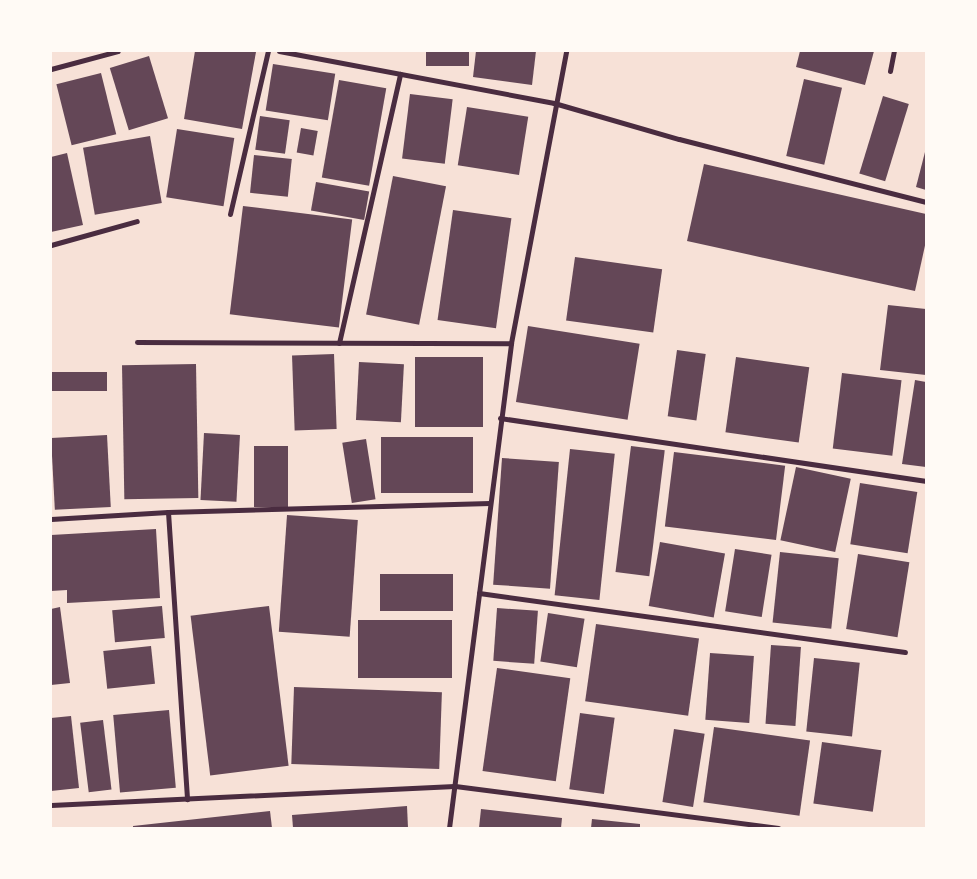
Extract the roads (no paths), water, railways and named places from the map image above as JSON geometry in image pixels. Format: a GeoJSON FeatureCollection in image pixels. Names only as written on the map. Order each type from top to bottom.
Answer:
{"type":"FeatureCollection","features":[{"type":"Feature","properties":{"kind":"street"},"geometry":{"type":"LineString","coordinates":[[51,69],[118,51]]}},
{"type":"Feature","properties":{"kind":"street"},"geometry":{"type":"LineString","coordinates":[[230,214],[268,51]]}},
{"type":"Feature","properties":{"kind":"street"},"geometry":{"type":"LineString","coordinates":[[279,51],[554,102],[678,139],[926,202]]}},
{"type":"Feature","properties":{"kind":"street"},"geometry":{"type":"LineString","coordinates":[[449,828],[511,343],[554,102],[566,51]]}},
{"type":"Feature","properties":{"kind":"street"},"geometry":{"type":"LineString","coordinates":[[890,72],[894,51]]}},
{"type":"Feature","properties":{"kind":"street"},"geometry":{"type":"LineString","coordinates":[[339,343],[400,74]]}},
{"type":"Feature","properties":{"kind":"street"},"geometry":{"type":"LineString","coordinates":[[51,245],[137,221]]}},
{"type":"Feature","properties":{"kind":"street"},"geometry":{"type":"LineString","coordinates":[[137,342],[511,343]]}},
{"type":"Feature","properties":{"kind":"street"},"geometry":{"type":"LineString","coordinates":[[500,418],[926,481]]}},
{"type":"Feature","properties":{"kind":"street"},"geometry":{"type":"LineString","coordinates":[[51,518],[168,512],[490,502]]}},
{"type":"Feature","properties":{"kind":"street"},"geometry":{"type":"LineString","coordinates":[[168,512],[187,798]]}},
{"type":"Feature","properties":{"kind":"street"},"geometry":{"type":"LineString","coordinates":[[479,593],[906,652]]}},
{"type":"Feature","properties":{"kind":"street"},"geometry":{"type":"LineString","coordinates":[[51,805],[455,786],[778,828]]}}]}
